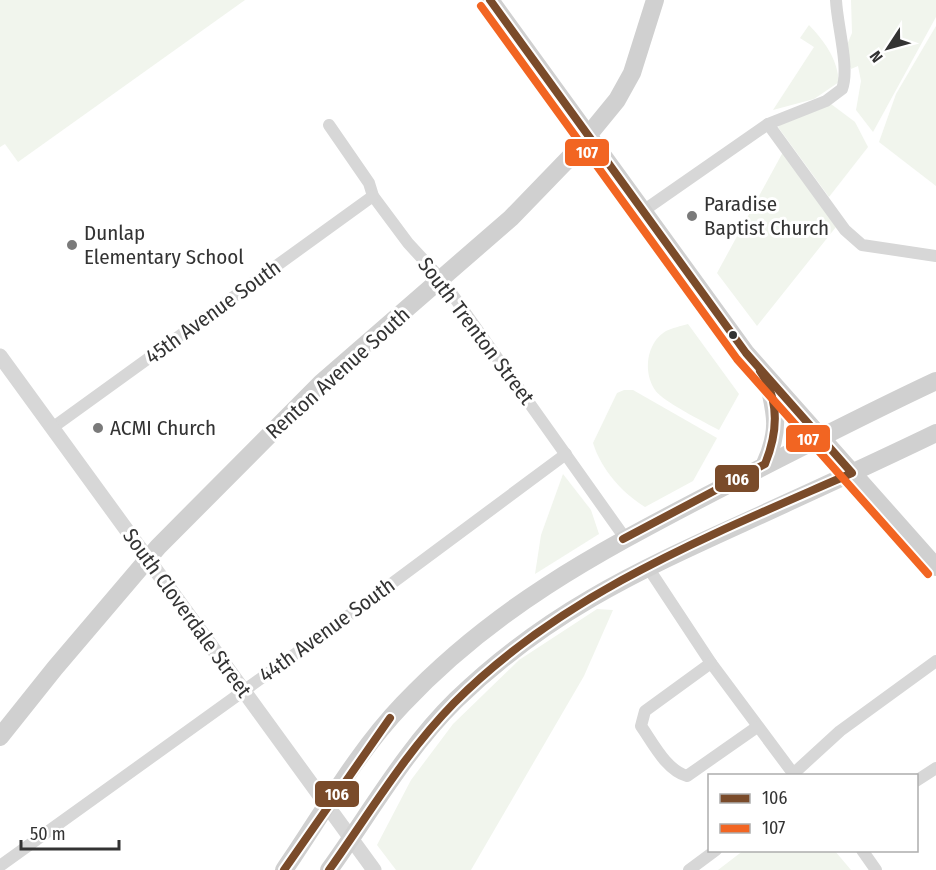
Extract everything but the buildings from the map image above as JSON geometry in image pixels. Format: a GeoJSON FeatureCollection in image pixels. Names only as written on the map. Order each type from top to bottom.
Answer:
{"type":"FeatureCollection","features":[{"type":"Feature","properties":{"kind":"main road"},"geometry":{"type":"LineString","coordinates":[[490,0],[767,379],[936,567]]}},
{"type":"Feature","properties":{"kind":"main road","name":"Renton Avenue South"},"geometry":{"type":"LineString","coordinates":[[0,737],[147,558],[321,383],[511,218],[589,136],[617,100],[632,74],[655,0]]}},
{"type":"Feature","properties":{"kind":"main road"},"geometry":{"type":"LineString","coordinates":[[765,464],[772,447],[777,424],[767,379]]}},
{"type":"Feature","properties":{"kind":"main road"},"geometry":{"type":"LineString","coordinates":[[284,870],[379,732],[401,705],[455,653],[504,613],[554,578],[625,538],[820,436],[936,381]]}},
{"type":"Feature","properties":{"kind":"main road"},"geometry":{"type":"LineString","coordinates":[[329,870],[428,731],[482,676],[534,633],[591,597],[647,566],[936,433]]}},
{"type":"Feature","properties":{"kind":"street"},"geometry":{"type":"LineString","coordinates":[[643,211],[768,124],[826,101],[842,89],[845,75],[836,0]]}},
{"type":"Feature","properties":{"kind":"street"},"geometry":{"type":"LineString","coordinates":[[768,124],[845,230],[858,243],[936,256]]}},
{"type":"Feature","properties":{"kind":"street","name":"South Trenton Street"},"geometry":{"type":"LineString","coordinates":[[329,125],[369,183],[373,196],[408,243],[442,280],[625,538]]}},
{"type":"Feature","properties":{"kind":"street","name":"45th Avenue South"},"geometry":{"type":"LineString","coordinates":[[52,428],[373,196]]}},
{"type":"Feature","properties":{"kind":"street","name":"South Cloverdale Street"},"geometry":{"type":"LineString","coordinates":[[0,356],[374,870]]}},
{"type":"Feature","properties":{"kind":"street","name":"44th Avenue South"},"geometry":{"type":"LineString","coordinates":[[0,866],[566,454]]}},
{"type":"Feature","properties":{"kind":"street"},"geometry":{"type":"LineString","coordinates":[[647,566],[711,663],[793,774]]}},
{"type":"Feature","properties":{"kind":"street"},"geometry":{"type":"LineString","coordinates":[[795,774],[840,731],[936,661]]}},
{"type":"Feature","properties":{"kind":"street"},"geometry":{"type":"LineString","coordinates":[[711,663],[645,711],[641,726],[676,773],[687,776],[757,727]]}},
{"type":"Feature","properties":{"kind":"street"},"geometry":{"type":"LineString","coordinates":[[918,780],[936,768]]}},
{"type":"Feature","properties":{"kind":"street"},"geometry":{"type":"LineString","coordinates":[[689,870],[713,852]]}},
{"type":"Feature","properties":{"kind":"street"},"geometry":{"type":"LineString","coordinates":[[863,852],[876,870]]}},
{"type":"Feature","properties":{"kind":"shaded area"},"geometry":{"type":"Polygon","coordinates":[[[0,0],[245,0],[18,162],[5,144],[0,147],[0,0]]]}},
{"type":"Feature","properties":{"kind":"shaded area"},"geometry":{"type":"Polygon","coordinates":[[[851,0],[936,0],[936,17],[873,132],[856,110],[861,81],[858,66],[851,69],[844,52],[852,33],[851,0]]]}},
{"type":"Feature","properties":{"kind":"shaded area"},"geometry":{"type":"Polygon","coordinates":[[[809,25],[829,51],[836,65],[839,82],[814,99],[773,110],[814,47],[800,38],[809,25]]]}},
{"type":"Feature","properties":{"kind":"shaded area"},"geometry":{"type":"Polygon","coordinates":[[[936,26],[936,186],[879,142],[896,94],[936,26]]]}},
{"type":"Feature","properties":{"kind":"shaded area"},"geometry":{"type":"Polygon","coordinates":[[[831,104],[855,122],[868,147],[829,197],[778,127],[786,120],[831,104]]]}},
{"type":"Feature","properties":{"kind":"shaded area"},"geometry":{"type":"Polygon","coordinates":[[[783,152],[836,227],[757,326],[717,273],[783,152]]]}},
{"type":"Feature","properties":{"kind":"shaded area"},"geometry":{"type":"Polygon","coordinates":[[[688,324],[739,394],[719,430],[666,400],[659,395],[651,383],[648,358],[654,343],[666,331],[688,324]]]}},
{"type":"Feature","properties":{"kind":"shaded area"},"geometry":{"type":"Polygon","coordinates":[[[633,390],[717,438],[693,481],[645,507],[613,480],[601,462],[593,443],[617,393],[633,390]]]}},
{"type":"Feature","properties":{"kind":"shaded area"},"geometry":{"type":"Polygon","coordinates":[[[563,474],[591,510],[599,534],[535,574],[541,535],[563,474]]]}},
{"type":"Feature","properties":{"kind":"shaded area"},"geometry":{"type":"Polygon","coordinates":[[[597,609],[613,610],[584,676],[471,870],[396,870],[377,845],[411,780],[453,724],[519,660],[597,609]]]}},
{"type":"Feature","properties":{"kind":"shaded area"},"geometry":{"type":"Polygon","coordinates":[[[741,852],[836,852],[851,870],[718,870],[741,852]]]}},
{"type":"Feature","properties":{"kind":"transit line","name":"106"},"geometry":{"type":"LineString","coordinates":[[329,870],[403,763],[436,722],[497,664],[543,629],[591,598],[641,570],[746,519],[852,473],[746,353],[490,0]]}},
{"type":"Feature","properties":{"kind":"transit line","name":"107"},"geometry":{"type":"LineString","coordinates":[[481,6],[737,359],[928,574]]}},
{"type":"Feature","properties":{"kind":"transit line","name":"106"},"geometry":{"type":"LineString","coordinates":[[623,539],[765,464],[773,440],[775,416],[771,393],[760,371]]}},
{"type":"Feature","properties":{"kind":"transit line","name":"106"},"geometry":{"type":"LineString","coordinates":[[284,870],[390,718]]}},
{"type":"Feature","properties":{"kind":"place","name":"Paradise Baptist Church"},"geometry":{"type":"Point","coordinates":[692,216]}},
{"type":"Feature","properties":{"kind":"place","name":"Dunlap Elementary School"},"geometry":{"type":"Point","coordinates":[72,245]}},
{"type":"Feature","properties":{"kind":"place","name":"ACMI Church"},"geometry":{"type":"Point","coordinates":[98,428]}}]}
